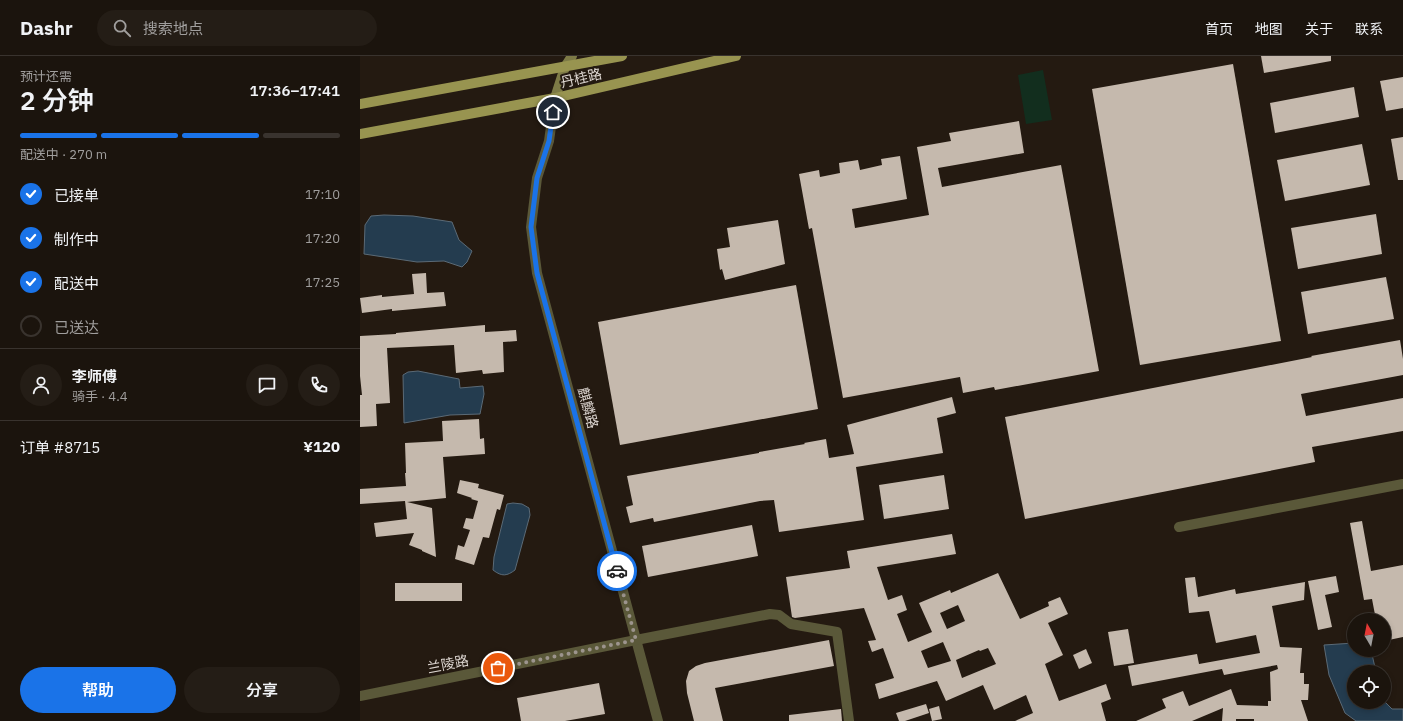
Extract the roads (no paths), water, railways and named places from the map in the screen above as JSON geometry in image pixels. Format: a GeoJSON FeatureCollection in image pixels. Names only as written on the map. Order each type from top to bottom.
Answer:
{"type":"FeatureCollection","features":[{"type":"Feature","properties":{"kind":"main road"},"geometry":{"type":"LineString","coordinates":[[555,98],[565,67],[572,56]]}},
{"type":"Feature","properties":{"kind":"main road","name":"丹桂路"},"geometry":{"type":"LineString","coordinates":[[360,104],[622,56]]}},
{"type":"Feature","properties":{"kind":"main road","name":"丹桂路"},"geometry":{"type":"LineString","coordinates":[[360,134],[555,98],[736,56]]}},
{"type":"Feature","properties":{"kind":"street","name":"麒麟路"},"geometry":{"type":"LineString","coordinates":[[555,98],[549,141],[537,178],[531,227],[537,273],[658,721]]}},
{"type":"Feature","properties":{"kind":"street"},"geometry":{"type":"LineString","coordinates":[[1179,527],[1403,484]]}},
{"type":"Feature","properties":{"kind":"street","name":"兰陵路"},"geometry":{"type":"LineString","coordinates":[[360,696],[770,614],[779,615],[791,624],[837,632],[849,721]]}},
{"type":"Feature","properties":{"kind":"water"},"geometry":{"type":"Polygon","coordinates":[[[371,216],[413,216],[452,222],[459,240],[472,251],[467,262],[462,267],[444,261],[417,262],[364,254],[365,225],[371,216]]]}},
{"type":"Feature","properties":{"kind":"water"},"geometry":{"type":"Polygon","coordinates":[[[418,371],[459,379],[460,388],[483,386],[484,394],[480,414],[450,415],[404,423],[403,375],[408,372],[418,371]]]}},
{"type":"Feature","properties":{"kind":"water"},"geometry":{"type":"Polygon","coordinates":[[[507,504],[522,504],[529,508],[530,515],[515,570],[509,574],[502,575],[493,570],[494,557],[507,504]]]}},
{"type":"Feature","properties":{"kind":"water"},"geometry":{"type":"Polygon","coordinates":[[[1347,643],[1347,657],[1373,657],[1374,665],[1347,665],[1347,709],[1403,709],[1403,721],[1356,721],[1345,713],[1329,675],[1324,645],[1347,643]]]}}]}
